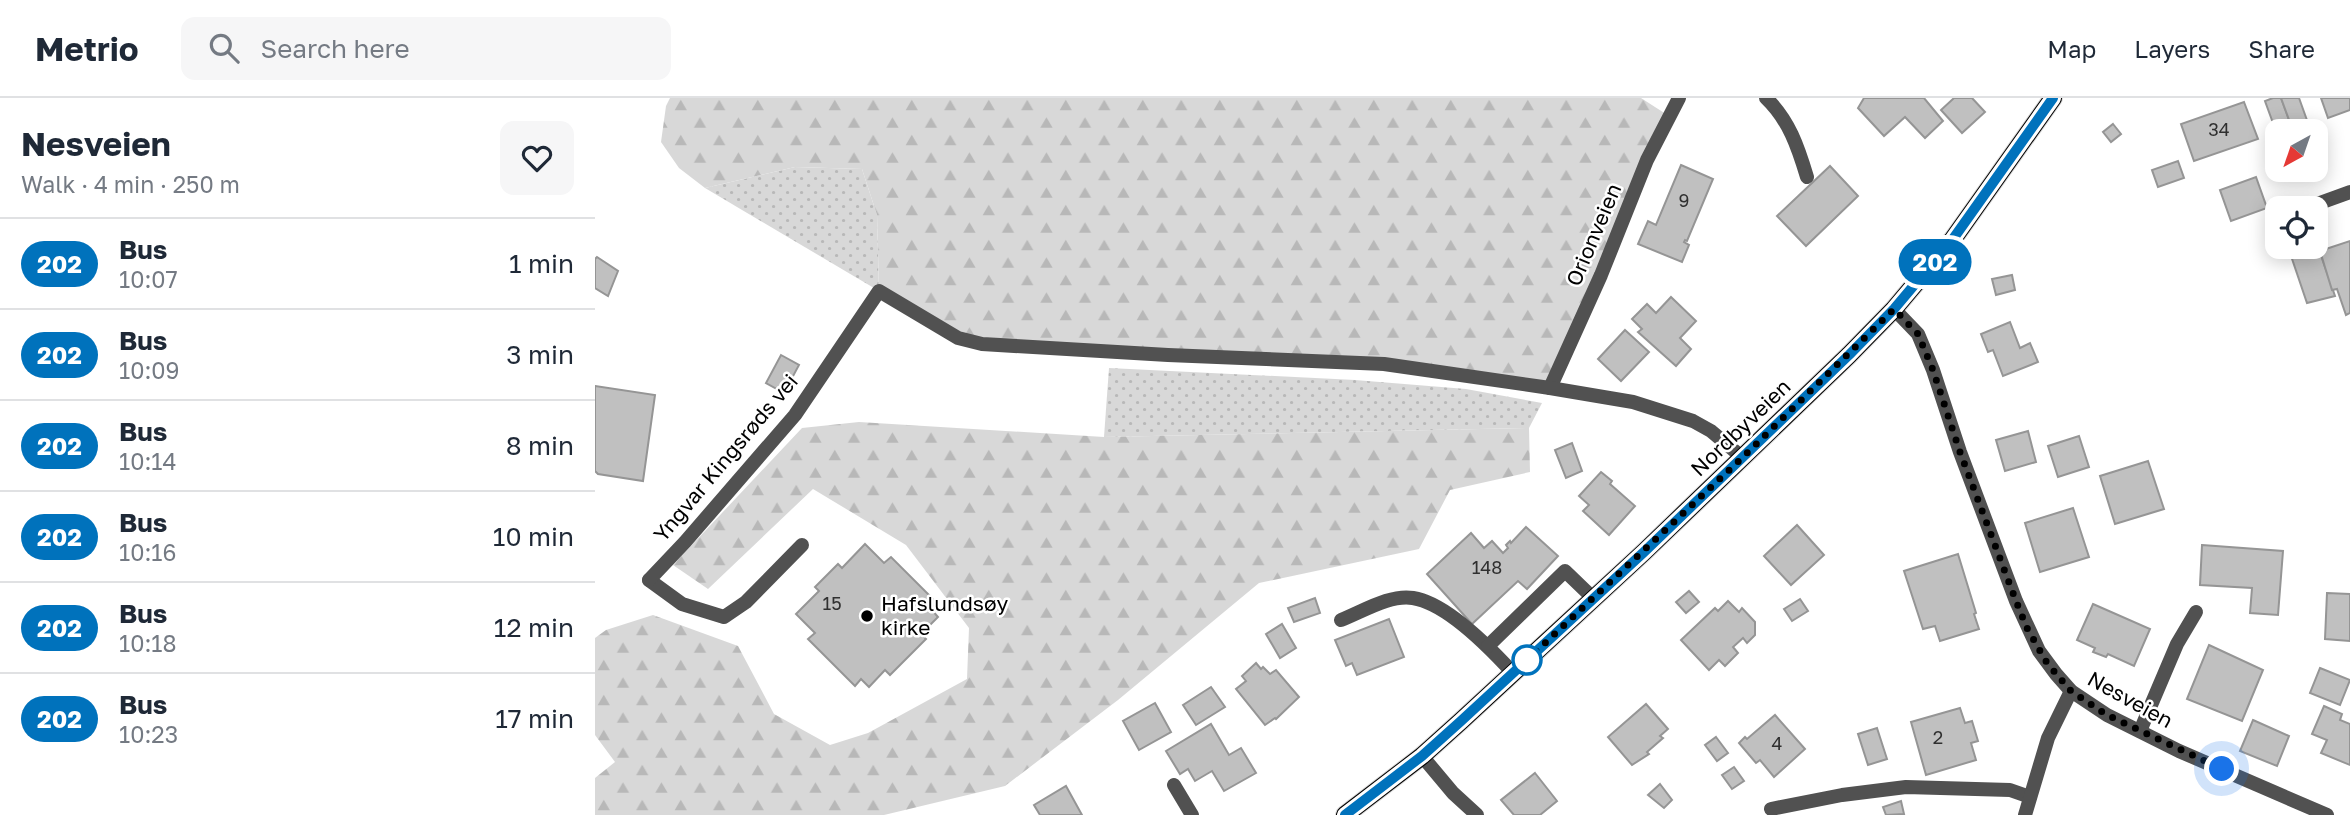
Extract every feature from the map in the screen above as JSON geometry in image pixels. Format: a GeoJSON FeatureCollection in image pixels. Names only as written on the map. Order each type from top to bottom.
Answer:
{"type":"FeatureCollection","features":[{"type":"Feature","properties":{"kind":"main road","name":"Nordbyveien"},"geometry":{"type":"LineString","coordinates":[[1345,815],[1422,756],[1513,673],[1742,458],[1894,309],[1953,239],[2053,98]]}},
{"type":"Feature","properties":{"kind":"street","name":"Orionveien"},"geometry":{"type":"LineString","coordinates":[[1550,388],[1601,275],[1647,160],[1679,98]]}},
{"type":"Feature","properties":{"kind":"street"},"geometry":{"type":"LineString","coordinates":[[1766,98],[1789,128],[1798,146],[1807,177]]}},
{"type":"Feature","properties":{"kind":"street"},"geometry":{"type":"LineString","coordinates":[[2328,200],[2350,192]]}},
{"type":"Feature","properties":{"kind":"street","name":"Yngvar Kingsrøds vei"},"geometry":{"type":"LineString","coordinates":[[802,545],[746,602],[725,617],[682,604],[649,580],[796,415],[879,291],[950,334],[982,344],[1384,364],[1550,388]]}},
{"type":"Feature","properties":{"kind":"street","name":"Nesveien"},"geometry":{"type":"LineString","coordinates":[[1894,309],[1918,334],[2027,628],[2047,663],[2071,691],[2107,715],[2179,751],[2327,815]]}},
{"type":"Feature","properties":{"kind":"street"},"geometry":{"type":"LineString","coordinates":[[1550,388],[1633,402],[1693,421],[1711,430],[1742,458]]}},
{"type":"Feature","properties":{"kind":"street"},"geometry":{"type":"LineString","coordinates":[[1489,646],[1565,571],[1593,598]]}},
{"type":"Feature","properties":{"kind":"street"},"geometry":{"type":"LineString","coordinates":[[1341,620],[1388,601],[1412,597],[1437,607],[1489,646],[1513,673]]}},
{"type":"Feature","properties":{"kind":"street"},"geometry":{"type":"LineString","coordinates":[[2140,731],[2178,644],[2196,612]]}},
{"type":"Feature","properties":{"kind":"street"},"geometry":{"type":"LineString","coordinates":[[2025,815],[2048,738],[2071,691]]}},
{"type":"Feature","properties":{"kind":"street"},"geometry":{"type":"LineString","coordinates":[[1422,756],[1453,793],[1477,815]]}},
{"type":"Feature","properties":{"kind":"street"},"geometry":{"type":"LineString","coordinates":[[1174,785],[1192,815]]}},
{"type":"Feature","properties":{"kind":"street"},"geometry":{"type":"LineString","coordinates":[[1771,809],[1842,795],[1906,787],[2010,790],[2030,797]]}},
{"type":"Feature","properties":{"kind":"green space"},"geometry":{"type":"Polygon","coordinates":[[[670,98],[1641,98],[1669,116],[1550,388],[1383,361],[982,344],[879,291],[877,215],[862,169],[795,167],[705,188],[679,168],[661,142],[666,106],[670,98]]]}},
{"type":"Feature","properties":{"kind":"green space"},"geometry":{"type":"Polygon","coordinates":[[[795,167],[862,169],[877,215],[879,291],[705,188],[795,167]]]}},
{"type":"Feature","properties":{"kind":"green space"},"geometry":{"type":"Polygon","coordinates":[[[1109,368],[1355,380],[1466,389],[1542,403],[1529,428],[1104,437],[1109,368]]]}},
{"type":"Feature","properties":{"kind":"green space"},"geometry":{"type":"Polygon","coordinates":[[[859,422],[1104,437],[1529,428],[1530,472],[1450,490],[1419,549],[1259,583],[1118,700],[1005,786],[884,815],[595,815],[595,778],[615,762],[595,735],[595,638],[606,630],[653,615],[738,646],[774,714],[830,745],[868,733],[967,679],[969,628],[906,545],[813,489],[708,589],[673,565],[802,428],[859,422]]]}},
{"type":"Feature","properties":{"kind":"building"},"geometry":{"type":"Polygon","coordinates":[[[1864,98],[1924,98],[1943,121],[1925,138],[1905,117],[1884,136],[1858,108],[1864,98]]]}},
{"type":"Feature","properties":{"kind":"building"},"geometry":{"type":"Polygon","coordinates":[[[1954,98],[1972,98],[1985,112],[1962,133],[1941,110],[1954,98]]]}},
{"type":"Feature","properties":{"kind":"building"},"geometry":{"type":"Polygon","coordinates":[[[2281,98],[2289,119],[2272,119],[2265,101],[2281,98]]]}},
{"type":"Feature","properties":{"kind":"building"},"geometry":{"type":"Polygon","coordinates":[[[2281,98],[2299,98],[2307,119],[2289,119],[2281,98]]]}},
{"type":"Feature","properties":{"kind":"building"},"geometry":{"type":"Polygon","coordinates":[[[2321,98],[2350,98],[2350,110],[2328,118],[2321,98]]]}},
{"type":"Feature","properties":{"kind":"building"},"geometry":{"type":"Polygon","coordinates":[[[2244,102],[2258,139],[2194,161],[2181,124],[2244,102]]]}},
{"type":"Feature","properties":{"kind":"building"},"geometry":{"type":"Polygon","coordinates":[[[2113,124],[2121,134],[2111,142],[2103,132],[2113,124]]]}},
{"type":"Feature","properties":{"kind":"building"},"geometry":{"type":"Polygon","coordinates":[[[2178,161],[2184,178],[2158,187],[2152,170],[2178,161]]]}},
{"type":"Feature","properties":{"kind":"building"},"geometry":{"type":"Polygon","coordinates":[[[1681,165],[1713,179],[1687,241],[1684,242],[1689,245],[1682,262],[1638,244],[1648,221],[1656,225],[1681,165]]]}},
{"type":"Feature","properties":{"kind":"building"},"geometry":{"type":"Polygon","coordinates":[[[1830,166],[1858,196],[1806,246],[1777,216],[1830,166]]]}},
{"type":"Feature","properties":{"kind":"building"},"geometry":{"type":"Polygon","coordinates":[[[2256,177],[2265,209],[2231,221],[2220,190],[2256,177]]]}},
{"type":"Feature","properties":{"kind":"building"},"geometry":{"type":"Polygon","coordinates":[[[2350,241],[2350,313],[2346,315],[2337,289],[2332,290],[2322,259],[2328,259],[2328,248],[2350,241]]]}},
{"type":"Feature","properties":{"kind":"building"},"geometry":{"type":"Polygon","coordinates":[[[597,257],[618,271],[608,296],[595,288],[597,257]]]}},
{"type":"Feature","properties":{"kind":"building"},"geometry":{"type":"Polygon","coordinates":[[[2292,259],[2322,259],[2335,296],[2307,303],[2292,259]]]}},
{"type":"Feature","properties":{"kind":"building"},"geometry":{"type":"Polygon","coordinates":[[[2012,275],[2015,290],[1996,295],[1992,279],[2012,275]]]}},
{"type":"Feature","properties":{"kind":"building"},"geometry":{"type":"Polygon","coordinates":[[[1671,297],[1696,321],[1680,338],[1691,349],[1676,366],[1638,332],[1642,329],[1632,319],[1647,304],[1656,313],[1671,297]]]}},
{"type":"Feature","properties":{"kind":"building"},"geometry":{"type":"Polygon","coordinates":[[[2010,322],[2020,348],[2030,343],[2038,362],[2003,376],[1993,350],[1988,352],[1981,334],[2010,322]]]}},
{"type":"Feature","properties":{"kind":"building"},"geometry":{"type":"Polygon","coordinates":[[[1625,330],[1649,352],[1621,381],[1598,359],[1625,330]]]}},
{"type":"Feature","properties":{"kind":"building"},"geometry":{"type":"Polygon","coordinates":[[[781,355],[799,365],[784,393],[766,383],[781,355]]]}},
{"type":"Feature","properties":{"kind":"building"},"geometry":{"type":"Polygon","coordinates":[[[595,386],[655,395],[643,481],[598,474],[595,471],[595,386]]]}},
{"type":"Feature","properties":{"kind":"building"},"geometry":{"type":"Polygon","coordinates":[[[2028,431],[2036,462],[2005,471],[1996,440],[2028,431]]]}},
{"type":"Feature","properties":{"kind":"building"},"geometry":{"type":"Polygon","coordinates":[[[2079,436],[2089,467],[2058,477],[2048,446],[2079,436]]]}},
{"type":"Feature","properties":{"kind":"building"},"geometry":{"type":"Polygon","coordinates":[[[1572,443],[1582,471],[1566,478],[1555,450],[1572,443]]]}},
{"type":"Feature","properties":{"kind":"building"},"geometry":{"type":"Polygon","coordinates":[[[2148,461],[2164,509],[2115,524],[2100,476],[2148,461]]]}},
{"type":"Feature","properties":{"kind":"building"},"geometry":{"type":"Polygon","coordinates":[[[1601,472],[1612,481],[1610,484],[1635,506],[1609,535],[1583,511],[1589,505],[1579,496],[1601,472]]]}},
{"type":"Feature","properties":{"kind":"building"},"geometry":{"type":"Polygon","coordinates":[[[2073,508],[2089,557],[2040,572],[2025,523],[2073,508]]]}},
{"type":"Feature","properties":{"kind":"building"},"geometry":{"type":"Polygon","coordinates":[[[1797,525],[1824,555],[1791,585],[1764,556],[1797,525]]]}},
{"type":"Feature","properties":{"kind":"building"},"geometry":{"type":"Polygon","coordinates":[[[1526,527],[1558,556],[1527,589],[1518,581],[1472,624],[1427,574],[1471,533],[1484,548],[1492,541],[1503,553],[1508,548],[1506,545],[1526,527]]]}},
{"type":"Feature","properties":{"kind":"building","name":"Hafslundsøy kirke"},"geometry":{"type":"Polygon","coordinates":[[[865,544],[884,563],[891,557],[937,603],[931,609],[938,617],[921,634],[926,639],[890,675],[885,670],[869,687],[861,679],[855,686],[808,639],[815,633],[796,614],[819,591],[815,587],[838,564],[842,568],[865,544]]]}},
{"type":"Feature","properties":{"kind":"building"},"geometry":{"type":"Polygon","coordinates":[[[2202,545],[2283,551],[2278,615],[2250,613],[2252,588],[2200,585],[2202,545]]]}},
{"type":"Feature","properties":{"kind":"building"},"geometry":{"type":"Polygon","coordinates":[[[1958,554],[1979,629],[1940,641],[1935,626],[1923,629],[1904,571],[1958,554]]]}},
{"type":"Feature","properties":{"kind":"building"},"geometry":{"type":"Polygon","coordinates":[[[1689,591],[1699,602],[1686,613],[1676,602],[1689,591]]]}},
{"type":"Feature","properties":{"kind":"building"},"geometry":{"type":"Polygon","coordinates":[[[2327,593],[2350,594],[2350,641],[2325,639],[2327,593]]]}},
{"type":"Feature","properties":{"kind":"building"},"geometry":{"type":"Polygon","coordinates":[[[1315,598],[1320,613],[1294,622],[1288,608],[1315,598]]]}},
{"type":"Feature","properties":{"kind":"building"},"geometry":{"type":"Polygon","coordinates":[[[1800,599],[1808,611],[1792,621],[1784,609],[1800,599]]]}},
{"type":"Feature","properties":{"kind":"building"},"geometry":{"type":"Polygon","coordinates":[[[1728,601],[1739,612],[1742,608],[1755,622],[1755,635],[1747,643],[1743,638],[1733,647],[1738,653],[1725,666],[1719,660],[1709,670],[1681,640],[1715,608],[1718,611],[1728,601]]]}},
{"type":"Feature","properties":{"kind":"building"},"geometry":{"type":"Polygon","coordinates":[[[2093,604],[2150,629],[2134,666],[2108,654],[2106,657],[2093,652],[2095,648],[2077,640],[2093,604]]]}},
{"type":"Feature","properties":{"kind":"building"},"geometry":{"type":"Polygon","coordinates":[[[1389,619],[1404,657],[1357,675],[1352,663],[1346,666],[1335,640],[1389,619]]]}},
{"type":"Feature","properties":{"kind":"building"},"geometry":{"type":"Polygon","coordinates":[[[1282,624],[1296,648],[1280,658],[1266,634],[1282,624]]]}},
{"type":"Feature","properties":{"kind":"building"},"geometry":{"type":"Polygon","coordinates":[[[2209,645],[2263,670],[2242,721],[2187,699],[2209,645]]]}},
{"type":"Feature","properties":{"kind":"building"},"geometry":{"type":"Polygon","coordinates":[[[1256,663],[1270,674],[1276,670],[1299,697],[1276,719],[1265,725],[1236,689],[1246,681],[1242,676],[1256,663]]]}},
{"type":"Feature","properties":{"kind":"building"},"geometry":{"type":"Polygon","coordinates":[[[2320,668],[2350,680],[2340,705],[2310,693],[2320,668]]]}},
{"type":"Feature","properties":{"kind":"building"},"geometry":{"type":"Polygon","coordinates":[[[1211,687],[1225,707],[1196,725],[1183,705],[1211,687]]]}},
{"type":"Feature","properties":{"kind":"building"},"geometry":{"type":"Polygon","coordinates":[[[1155,703],[1171,732],[1139,750],[1123,721],[1155,703]]]}},
{"type":"Feature","properties":{"kind":"building"},"geometry":{"type":"Polygon","coordinates":[[[1646,704],[1668,729],[1660,736],[1663,738],[1647,752],[1649,754],[1632,765],[1608,737],[1646,704]]]}},
{"type":"Feature","properties":{"kind":"building"},"geometry":{"type":"Polygon","coordinates":[[[2324,706],[2342,714],[2340,720],[2350,724],[2350,765],[2321,753],[2327,740],[2312,734],[2324,706]]]}},
{"type":"Feature","properties":{"kind":"building"},"geometry":{"type":"Polygon","coordinates":[[[1960,708],[1965,723],[1972,721],[1978,741],[1971,743],[1976,760],[1926,775],[1911,722],[1960,708]]]}},
{"type":"Feature","properties":{"kind":"building"},"geometry":{"type":"Polygon","coordinates":[[[1775,715],[1805,749],[1774,777],[1760,760],[1756,763],[1739,743],[1775,715]]]}},
{"type":"Feature","properties":{"kind":"building"},"geometry":{"type":"Polygon","coordinates":[[[2253,720],[2289,736],[2277,766],[2240,751],[2253,720]]]}},
{"type":"Feature","properties":{"kind":"building"},"geometry":{"type":"Polygon","coordinates":[[[1211,724],[1229,755],[1241,748],[1256,773],[1224,791],[1212,771],[1195,781],[1188,769],[1180,774],[1166,751],[1211,724]]]}},
{"type":"Feature","properties":{"kind":"building"},"geometry":{"type":"Polygon","coordinates":[[[1877,728],[1887,759],[1868,765],[1858,734],[1877,728]]]}},
{"type":"Feature","properties":{"kind":"building"},"geometry":{"type":"Polygon","coordinates":[[[1716,737],[1728,753],[1717,761],[1705,745],[1716,737]]]}},
{"type":"Feature","properties":{"kind":"building"},"geometry":{"type":"Polygon","coordinates":[[[1734,767],[1744,781],[1732,789],[1722,775],[1734,767]]]}},
{"type":"Feature","properties":{"kind":"building"},"geometry":{"type":"Polygon","coordinates":[[[1535,773],[1557,801],[1540,815],[1514,815],[1501,800],[1535,773]]]}},
{"type":"Feature","properties":{"kind":"building"},"geometry":{"type":"Polygon","coordinates":[[[1660,784],[1672,800],[1664,808],[1648,795],[1660,784]]]}},
{"type":"Feature","properties":{"kind":"building"},"geometry":{"type":"Polygon","coordinates":[[[1066,786],[1082,815],[1040,815],[1034,805],[1066,786]]]}},
{"type":"Feature","properties":{"kind":"building"},"geometry":{"type":"Polygon","coordinates":[[[1901,801],[1904,814],[1886,815],[1883,807],[1901,801]]]}},
{"type":"Feature","properties":{"kind":"bus line","name":"202"},"geometry":{"type":"LineString","coordinates":[[1345,815],[1422,756],[1461,721],[1644,552],[1849,355],[1894,309],[1953,239],[2053,98]]}},
{"type":"Feature","properties":{"kind":"place","name":"Hafslundsøy kirke"},"geometry":{"type":"Point","coordinates":[867,616]}},
{"type":"Feature","properties":{"kind":"route"},"geometry":{"type":"LineString","coordinates":[[1527,660],[1644,552],[1894,309],[1918,334],[2016,601],[2027,628],[2047,663],[2071,691],[2107,715],[2222,769]]}}]}
